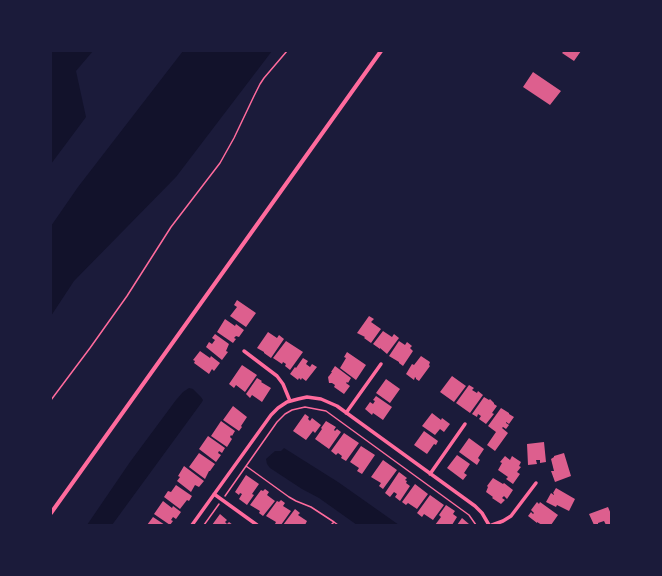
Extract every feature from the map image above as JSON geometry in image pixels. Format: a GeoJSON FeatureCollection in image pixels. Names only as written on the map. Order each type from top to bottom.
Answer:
{"type":"FeatureCollection","features":[{"type":"Feature","properties":{"kind":"street"},"geometry":{"type":"LineString","coordinates":[[51,513],[381,51]]}},
{"type":"Feature","properties":{"kind":"street"},"geometry":{"type":"LineString","coordinates":[[244,351],[277,376],[283,384],[290,401]]}},
{"type":"Feature","properties":{"kind":"street"},"geometry":{"type":"LineString","coordinates":[[346,413],[381,364]]}},
{"type":"Feature","properties":{"kind":"street"},"geometry":{"type":"LineString","coordinates":[[192,525],[268,419],[278,408],[290,401],[303,398],[316,398],[329,402],[346,413],[479,509],[489,525]]}},
{"type":"Feature","properties":{"kind":"street"},"geometry":{"type":"LineString","coordinates":[[430,474],[465,424]]}},
{"type":"Feature","properties":{"kind":"street"},"geometry":{"type":"LineString","coordinates":[[492,525],[511,516],[536,483]]}},
{"type":"Feature","properties":{"kind":"street"},"geometry":{"type":"LineString","coordinates":[[214,494],[257,525]]}},
{"type":"Feature","properties":{"kind":"lane"},"geometry":{"type":"LineString","coordinates":[[51,400],[100,336],[171,227],[220,163],[264,78],[287,51]]}},
{"type":"Feature","properties":{"kind":"path"},"geometry":{"type":"LineString","coordinates":[[204,525],[277,422],[285,414],[292,410],[305,407],[326,412],[469,515],[476,525]]}},
{"type":"Feature","properties":{"kind":"path"},"geometry":{"type":"LineString","coordinates":[[246,466],[292,499],[311,507],[338,525]]}},
{"type":"Feature","properties":{"kind":"path"},"geometry":{"type":"LineString","coordinates":[[331,525],[334,522]]}},
{"type":"Feature","properties":{"kind":"shaded area"},"geometry":{"type":"Polygon","coordinates":[[[51,51],[93,51],[76,71],[86,117],[51,164],[51,51]]]}},
{"type":"Feature","properties":{"kind":"shaded area"},"geometry":{"type":"Polygon","coordinates":[[[183,51],[272,51],[176,177],[74,281],[51,316],[51,226],[78,187],[183,51]]]}},
{"type":"Feature","properties":{"kind":"shaded area"},"geometry":{"type":"Polygon","coordinates":[[[189,388],[193,389],[201,397],[203,400],[202,402],[112,525],[87,525],[130,462],[176,400],[189,388]]]}},
{"type":"Feature","properties":{"kind":"shaded area"},"geometry":{"type":"Polygon","coordinates":[[[284,448],[338,482],[399,525],[357,525],[319,498],[302,489],[270,468],[266,459],[275,451],[281,451],[284,448]]]}},
{"type":"Feature","properties":{"kind":"building"},"geometry":{"type":"Polygon","coordinates":[[[564,51],[581,51],[574,61],[562,53],[564,51]]]}},
{"type":"Feature","properties":{"kind":"building"},"geometry":{"type":"Polygon","coordinates":[[[533,72],[561,91],[550,105],[523,87],[533,72]]]}},
{"type":"Feature","properties":{"kind":"building"},"geometry":{"type":"Polygon","coordinates":[[[237,300],[256,313],[246,327],[230,316],[237,307],[234,305],[237,300]]]}},
{"type":"Feature","properties":{"kind":"building"},"geometry":{"type":"Polygon","coordinates":[[[369,316],[374,319],[371,322],[381,329],[371,343],[364,338],[365,337],[357,333],[369,316]]]}},
{"type":"Feature","properties":{"kind":"building"},"geometry":{"type":"Polygon","coordinates":[[[225,319],[244,330],[239,337],[236,336],[234,338],[236,339],[233,343],[217,332],[225,319]]]}},
{"type":"Feature","properties":{"kind":"building"},"geometry":{"type":"Polygon","coordinates":[[[383,331],[392,337],[394,334],[399,338],[387,354],[373,344],[383,331]]]}},
{"type":"Feature","properties":{"kind":"building"},"geometry":{"type":"Polygon","coordinates":[[[268,332],[277,338],[279,335],[284,339],[271,358],[257,348],[268,332]]]}},
{"type":"Feature","properties":{"kind":"building"},"geometry":{"type":"Polygon","coordinates":[[[215,334],[229,344],[226,351],[228,352],[222,360],[206,347],[209,342],[212,344],[215,340],[212,338],[215,334]]]}},
{"type":"Feature","properties":{"kind":"building"},"geometry":{"type":"Polygon","coordinates":[[[286,341],[303,352],[290,370],[285,366],[286,364],[283,362],[282,364],[273,358],[286,341]]]}},
{"type":"Feature","properties":{"kind":"building"},"geometry":{"type":"Polygon","coordinates":[[[399,341],[405,345],[407,342],[412,346],[410,348],[413,351],[403,366],[389,356],[399,341]]]}},
{"type":"Feature","properties":{"kind":"building"},"geometry":{"type":"Polygon","coordinates":[[[200,351],[210,358],[211,356],[220,363],[214,371],[212,369],[209,374],[194,363],[195,361],[193,360],[200,351]]]}},
{"type":"Feature","properties":{"kind":"building"},"geometry":{"type":"Polygon","coordinates":[[[347,352],[366,365],[356,380],[340,368],[346,358],[344,357],[347,352]]]}},
{"type":"Feature","properties":{"kind":"building"},"geometry":{"type":"Polygon","coordinates":[[[421,356],[430,362],[430,366],[419,381],[415,377],[414,380],[406,374],[412,364],[414,365],[421,356]]]}},
{"type":"Feature","properties":{"kind":"building"},"geometry":{"type":"Polygon","coordinates":[[[303,358],[308,361],[306,364],[310,367],[312,364],[317,367],[306,381],[302,378],[301,380],[299,378],[298,380],[290,374],[303,358]]]}},
{"type":"Feature","properties":{"kind":"building"},"geometry":{"type":"Polygon","coordinates":[[[242,365],[257,375],[245,392],[236,385],[234,388],[229,384],[242,365]]]}},
{"type":"Feature","properties":{"kind":"building"},"geometry":{"type":"Polygon","coordinates":[[[335,366],[351,378],[348,383],[346,383],[350,386],[344,394],[334,387],[335,385],[329,383],[328,377],[335,366]]]}},
{"type":"Feature","properties":{"kind":"building"},"geometry":{"type":"Polygon","coordinates":[[[452,376],[466,386],[454,402],[440,392],[452,376]]]}},
{"type":"Feature","properties":{"kind":"building"},"geometry":{"type":"Polygon","coordinates":[[[257,378],[271,388],[262,402],[252,395],[250,398],[246,394],[257,378]]]}},
{"type":"Feature","properties":{"kind":"building"},"geometry":{"type":"Polygon","coordinates":[[[386,379],[400,389],[390,403],[376,393],[386,379]]]}},
{"type":"Feature","properties":{"kind":"building"},"geometry":{"type":"Polygon","coordinates":[[[469,385],[474,388],[472,390],[477,393],[478,391],[483,395],[470,413],[456,403],[469,385]]]}},
{"type":"Feature","properties":{"kind":"building"},"geometry":{"type":"Polygon","coordinates":[[[376,396],[392,407],[383,420],[373,413],[372,415],[365,409],[370,402],[373,404],[375,401],[373,400],[376,396]]]}},
{"type":"Feature","properties":{"kind":"building"},"geometry":{"type":"Polygon","coordinates":[[[484,397],[489,400],[490,399],[497,406],[492,413],[494,414],[486,424],[479,419],[481,416],[478,414],[477,417],[472,414],[484,397]]]}},
{"type":"Feature","properties":{"kind":"building"},"geometry":{"type":"Polygon","coordinates":[[[233,406],[247,417],[239,431],[223,420],[233,406]]]}},
{"type":"Feature","properties":{"kind":"building"},"geometry":{"type":"Polygon","coordinates":[[[501,408],[514,417],[509,424],[506,422],[509,425],[506,429],[503,427],[502,428],[508,433],[495,451],[487,445],[496,432],[488,426],[501,408]]]}},
{"type":"Feature","properties":{"kind":"building"},"geometry":{"type":"Polygon","coordinates":[[[432,413],[441,420],[442,418],[450,424],[444,432],[440,429],[435,435],[422,426],[432,413]]]}},
{"type":"Feature","properties":{"kind":"building"},"geometry":{"type":"Polygon","coordinates":[[[305,414],[309,417],[308,419],[310,421],[312,418],[321,425],[315,433],[313,431],[306,440],[293,431],[305,414]]]}},
{"type":"Feature","properties":{"kind":"building"},"geometry":{"type":"Polygon","coordinates":[[[221,421],[235,431],[230,437],[232,439],[227,447],[211,436],[221,421]]]}},
{"type":"Feature","properties":{"kind":"building"},"geometry":{"type":"Polygon","coordinates":[[[326,421],[336,427],[334,430],[335,431],[337,429],[341,432],[329,449],[315,439],[326,421]]]}},
{"type":"Feature","properties":{"kind":"building"},"geometry":{"type":"Polygon","coordinates":[[[424,431],[438,441],[427,454],[414,445],[424,431]]]}},
{"type":"Feature","properties":{"kind":"building"},"geometry":{"type":"Polygon","coordinates":[[[344,433],[359,443],[346,461],[341,458],[342,456],[338,453],[336,455],[331,451],[344,433]]]}},
{"type":"Feature","properties":{"kind":"building"},"geometry":{"type":"Polygon","coordinates":[[[208,436],[225,448],[222,453],[219,451],[218,453],[221,455],[216,462],[199,449],[208,436]]]}},
{"type":"Feature","properties":{"kind":"building"},"geometry":{"type":"Polygon","coordinates":[[[469,438],[484,449],[478,458],[480,460],[477,465],[459,452],[469,438]]]}},
{"type":"Feature","properties":{"kind":"building"},"geometry":{"type":"Polygon","coordinates":[[[544,442],[546,462],[540,463],[540,460],[536,460],[537,464],[528,465],[527,444],[544,442]]]}},
{"type":"Feature","properties":{"kind":"building"},"geometry":{"type":"Polygon","coordinates":[[[361,446],[375,455],[362,474],[357,471],[359,468],[350,462],[361,446]]]}},
{"type":"Feature","properties":{"kind":"building"},"geometry":{"type":"Polygon","coordinates":[[[199,453],[215,464],[205,479],[189,467],[199,453]]]}},
{"type":"Feature","properties":{"kind":"building"},"geometry":{"type":"Polygon","coordinates":[[[564,453],[571,476],[555,482],[551,471],[554,471],[551,459],[554,456],[564,453]]]}},
{"type":"Feature","properties":{"kind":"building"},"geometry":{"type":"Polygon","coordinates":[[[457,455],[470,464],[464,473],[467,475],[463,480],[447,468],[457,455]]]}},
{"type":"Feature","properties":{"kind":"building"},"geometry":{"type":"Polygon","coordinates":[[[505,456],[510,460],[512,456],[521,462],[519,466],[521,467],[517,472],[520,474],[513,484],[506,479],[508,477],[498,470],[502,463],[500,462],[505,456]]]}},
{"type":"Feature","properties":{"kind":"building"},"geometry":{"type":"Polygon","coordinates":[[[383,460],[397,470],[383,489],[379,486],[381,483],[371,477],[383,460]]]}},
{"type":"Feature","properties":{"kind":"building"},"geometry":{"type":"Polygon","coordinates":[[[184,466],[204,481],[199,487],[195,485],[191,492],[177,481],[180,477],[178,476],[184,466]]]}},
{"type":"Feature","properties":{"kind":"building"},"geometry":{"type":"Polygon","coordinates":[[[399,472],[407,478],[405,480],[407,481],[406,483],[410,486],[400,501],[395,497],[397,494],[394,492],[390,497],[385,493],[399,472]]]}},
{"type":"Feature","properties":{"kind":"building"},"geometry":{"type":"Polygon","coordinates":[[[246,475],[259,484],[247,505],[239,499],[242,494],[240,493],[239,495],[235,492],[246,475]]]}},
{"type":"Feature","properties":{"kind":"building"},"geometry":{"type":"Polygon","coordinates":[[[493,478],[503,484],[504,483],[513,490],[507,499],[504,496],[502,498],[505,500],[501,504],[486,492],[487,486],[493,478]]]}},
{"type":"Feature","properties":{"kind":"building"},"geometry":{"type":"Polygon","coordinates":[[[415,484],[428,494],[417,509],[408,503],[406,505],[402,502],[415,484]]]}},
{"type":"Feature","properties":{"kind":"building"},"geometry":{"type":"Polygon","coordinates":[[[176,485],[192,496],[180,509],[164,497],[168,491],[171,492],[176,485]]]}},
{"type":"Feature","properties":{"kind":"building"},"geometry":{"type":"Polygon","coordinates":[[[556,488],[575,499],[569,511],[557,505],[556,507],[546,502],[551,493],[554,495],[553,493],[556,488]]]}},
{"type":"Feature","properties":{"kind":"building"},"geometry":{"type":"Polygon","coordinates":[[[265,489],[269,492],[267,495],[275,501],[263,516],[259,513],[260,511],[250,505],[261,490],[263,491],[265,489]]]}},
{"type":"Feature","properties":{"kind":"building"},"geometry":{"type":"Polygon","coordinates":[[[430,495],[444,505],[433,520],[424,514],[422,517],[417,513],[430,495]]]}},
{"type":"Feature","properties":{"kind":"building"},"geometry":{"type":"Polygon","coordinates":[[[281,500],[285,503],[283,506],[291,511],[281,525],[277,525],[275,524],[276,522],[266,516],[277,501],[279,502],[281,500]]]}},
{"type":"Feature","properties":{"kind":"building"},"geometry":{"type":"Polygon","coordinates":[[[163,501],[172,508],[173,506],[181,512],[176,519],[173,517],[171,520],[173,521],[170,525],[154,514],[163,501]]]}},
{"type":"Feature","properties":{"kind":"building"},"geometry":{"type":"Polygon","coordinates":[[[537,502],[539,504],[540,502],[558,515],[551,525],[542,525],[528,516],[531,512],[533,514],[534,513],[531,510],[537,502]]]}},
{"type":"Feature","properties":{"kind":"building"},"geometry":{"type":"Polygon","coordinates":[[[446,505],[455,511],[453,514],[457,517],[452,525],[435,525],[441,517],[439,515],[446,505]]]}},
{"type":"Feature","properties":{"kind":"building"},"geometry":{"type":"Polygon","coordinates":[[[608,507],[611,514],[611,525],[606,525],[604,521],[598,523],[598,525],[594,525],[589,514],[608,507]]]}},
{"type":"Feature","properties":{"kind":"building"},"geometry":{"type":"Polygon","coordinates":[[[295,509],[300,513],[298,515],[307,521],[305,525],[283,525],[295,509]]]}},
{"type":"Feature","properties":{"kind":"building"},"geometry":{"type":"Polygon","coordinates":[[[220,514],[227,520],[225,522],[227,524],[229,522],[233,525],[212,525],[220,514]]]}},
{"type":"Feature","properties":{"kind":"building"},"geometry":{"type":"Polygon","coordinates":[[[153,517],[165,525],[147,525],[153,517]]]}},
{"type":"Feature","properties":{"kind":"building"},"geometry":{"type":"Polygon","coordinates":[[[462,518],[469,524],[468,525],[457,525],[462,518]]]}}]}
